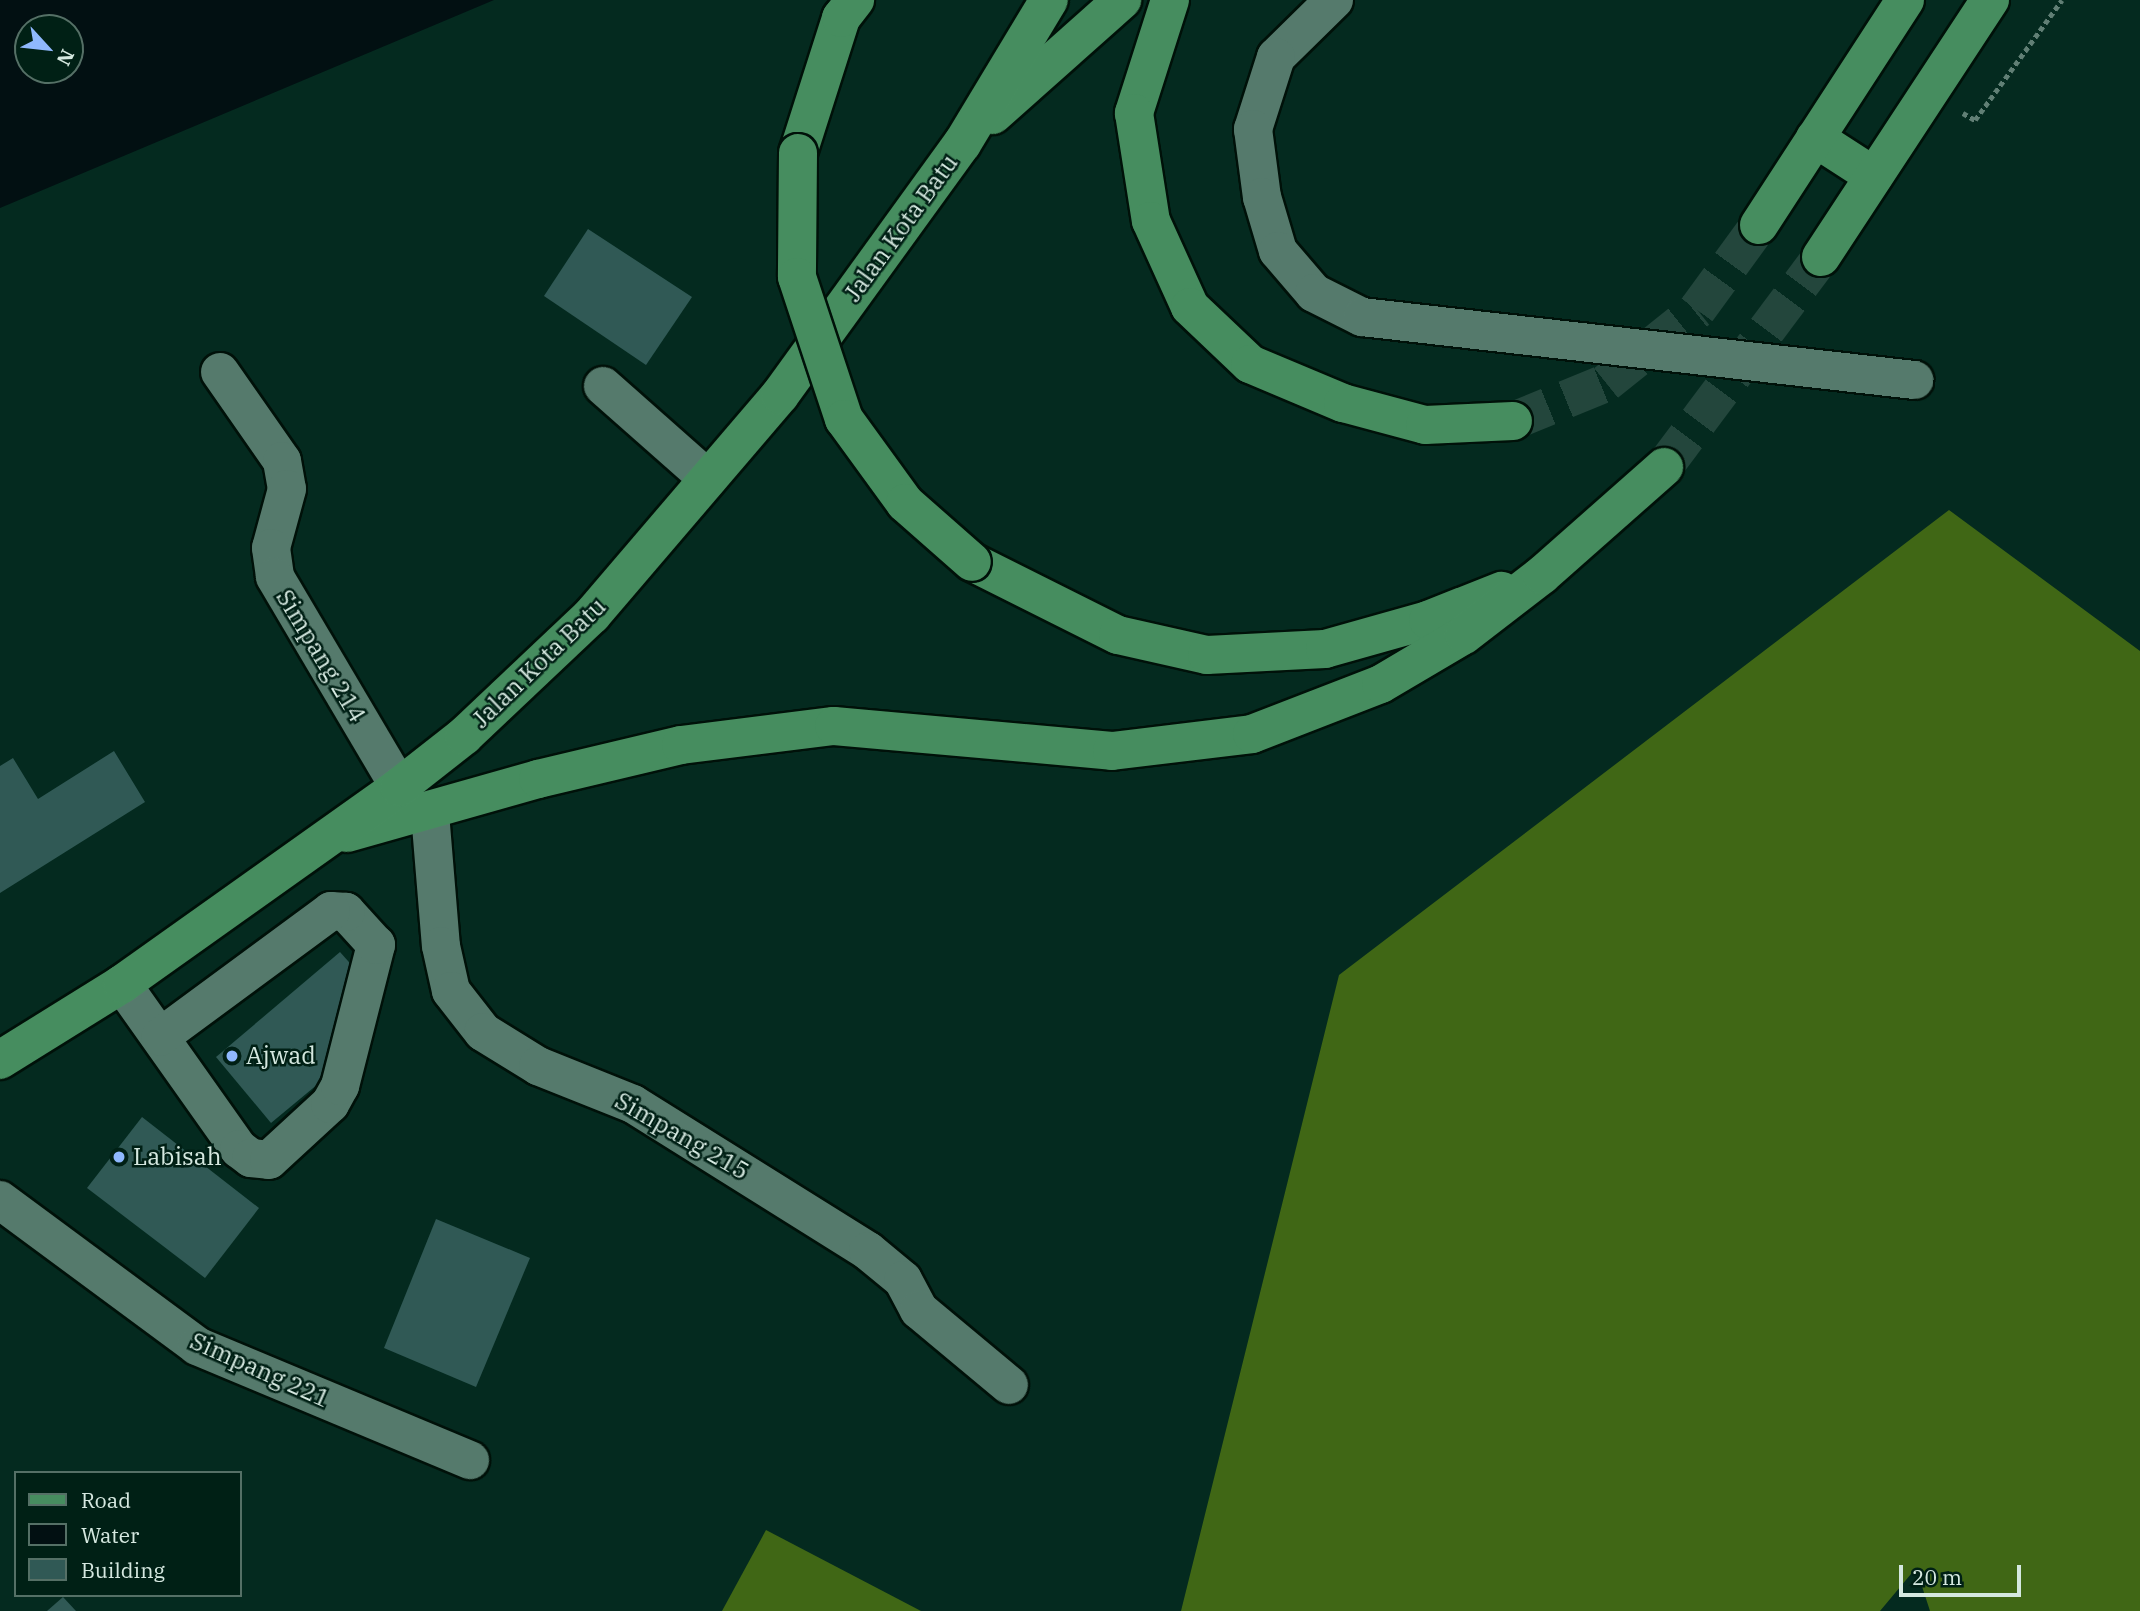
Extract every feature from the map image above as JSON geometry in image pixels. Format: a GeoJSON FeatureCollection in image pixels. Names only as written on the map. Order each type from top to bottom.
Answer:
{"type":"FeatureCollection","features":[{"type":"Feature","properties":{"kind":"main road"},"geometry":{"type":"LineString","coordinates":[[855,0],[841,18],[798,153],[797,277],[844,419],[905,503],[972,562],[1118,635],[1207,655],[1325,649],[1428,620],[1542,575]]}},
{"type":"Feature","properties":{"kind":"main road"},"geometry":{"type":"LineString","coordinates":[[962,144],[1049,0]]}},
{"type":"Feature","properties":{"kind":"main road"},"geometry":{"type":"LineString","coordinates":[[962,144],[1122,0]]}},
{"type":"Feature","properties":{"kind":"main road"},"geometry":{"type":"LineString","coordinates":[[1170,0],[1134,113],[1151,221],[1190,307],[1250,364],[1343,403],[1425,425],[1513,421]]}},
{"type":"Feature","properties":{"kind":"main road"},"geometry":{"type":"LineString","coordinates":[[1759,225],[1905,0]]}},
{"type":"Feature","properties":{"kind":"main road"},"geometry":{"type":"LineString","coordinates":[[1821,257],[1990,0]]}},
{"type":"Feature","properties":{"kind":"main road"},"geometry":{"type":"LineString","coordinates":[[1815,138],[1874,176]]}},
{"type":"Feature","properties":{"kind":"main road","name":"Jalan Kota Batu"},"geometry":{"type":"LineString","coordinates":[[0,1060],[122,984],[399,787],[464,736],[592,615],[780,395],[962,144]]}},
{"type":"Feature","properties":{"kind":"main road"},"geometry":{"type":"LineString","coordinates":[[324,839],[430,813],[538,779],[681,745],[834,726],[1112,751],[1252,734],[1381,684],[1465,635],[1542,575],[1664,467]]}},
{"type":"Feature","properties":{"kind":"street"},"geometry":{"type":"LineString","coordinates":[[1334,0],[1276,57],[1253,129],[1262,197],[1278,251],[1314,293],[1362,317],[1914,380]]}},
{"type":"Feature","properties":{"kind":"street","name":"Simpang 214"},"geometry":{"type":"LineString","coordinates":[[220,372],[282,461],[287,489],[271,548],[275,577],[399,787]]}},
{"type":"Feature","properties":{"kind":"street"},"geometry":{"type":"LineString","coordinates":[[603,386],[708,479]]}},
{"type":"Feature","properties":{"kind":"street","name":"Simpang 215"},"geometry":{"type":"LineString","coordinates":[[430,813],[441,946],[451,991],[483,1032],[538,1066],[633,1104],[868,1251],[902,1280],[919,1310],[1009,1385]]}},
{"type":"Feature","properties":{"kind":"street"},"geometry":{"type":"LineString","coordinates":[[122,984],[239,1149],[251,1158],[269,1160],[330,1104],[340,1086],[376,945],[346,912],[331,911],[160,1037]]}},
{"type":"Feature","properties":{"kind":"street","name":"Simpang 221"},"geometry":{"type":"LineString","coordinates":[[0,1200],[197,1346],[470,1460]]}},
{"type":"Feature","properties":{"kind":"path"},"geometry":{"type":"LineString","coordinates":[[1975,120],[2062,0]]}},
{"type":"Feature","properties":{"kind":"green space"},"geometry":{"type":"Polygon","coordinates":[[[1949,510],[2140,651],[2140,1611],[1930,1611],[1916,1568],[1880,1611],[1181,1611],[1339,975],[1949,510]]]}},
{"type":"Feature","properties":{"kind":"green space"},"geometry":{"type":"Polygon","coordinates":[[[766,1530],[921,1611],[722,1611],[766,1530]]]}},
{"type":"Feature","properties":{"kind":"water"},"geometry":{"type":"Polygon","coordinates":[[[0,0],[494,0],[0,208],[0,0]]]}},
{"type":"Feature","properties":{"kind":"building"},"geometry":{"type":"Polygon","coordinates":[[[588,229],[692,297],[646,365],[544,296],[588,229]]]}},
{"type":"Feature","properties":{"kind":"building"},"geometry":{"type":"Polygon","coordinates":[[[114,751],[145,802],[0,893],[0,766],[13,758],[38,799],[114,751]]]}},
{"type":"Feature","properties":{"kind":"building"},"geometry":{"type":"Polygon","coordinates":[[[340,952],[356,970],[330,1074],[271,1123],[216,1057],[340,952]]]}},
{"type":"Feature","properties":{"kind":"building"},"geometry":{"type":"Polygon","coordinates":[[[142,1117],[259,1208],[205,1278],[87,1188],[142,1117]]]}},
{"type":"Feature","properties":{"kind":"building"},"geometry":{"type":"Polygon","coordinates":[[[436,1219],[530,1258],[476,1387],[384,1348],[436,1219]]]}},
{"type":"Feature","properties":{"kind":"building"},"geometry":{"type":"Polygon","coordinates":[[[63,1597],[76,1611],[47,1611],[63,1597]]]}},
{"type":"Feature","properties":{"kind":"tunnel"},"geometry":{"type":"LineString","coordinates":[[1513,421],[1606,383],[1697,310],[1759,225]]}},
{"type":"Feature","properties":{"kind":"tunnel"},"geometry":{"type":"LineString","coordinates":[[1664,467],[1821,257]]}},
{"type":"Feature","properties":{"kind":"place","name":"Ajwad"},"geometry":{"type":"Point","coordinates":[232,1056]}},
{"type":"Feature","properties":{"kind":"place","name":"Labisah"},"geometry":{"type":"Point","coordinates":[119,1157]}}]}
